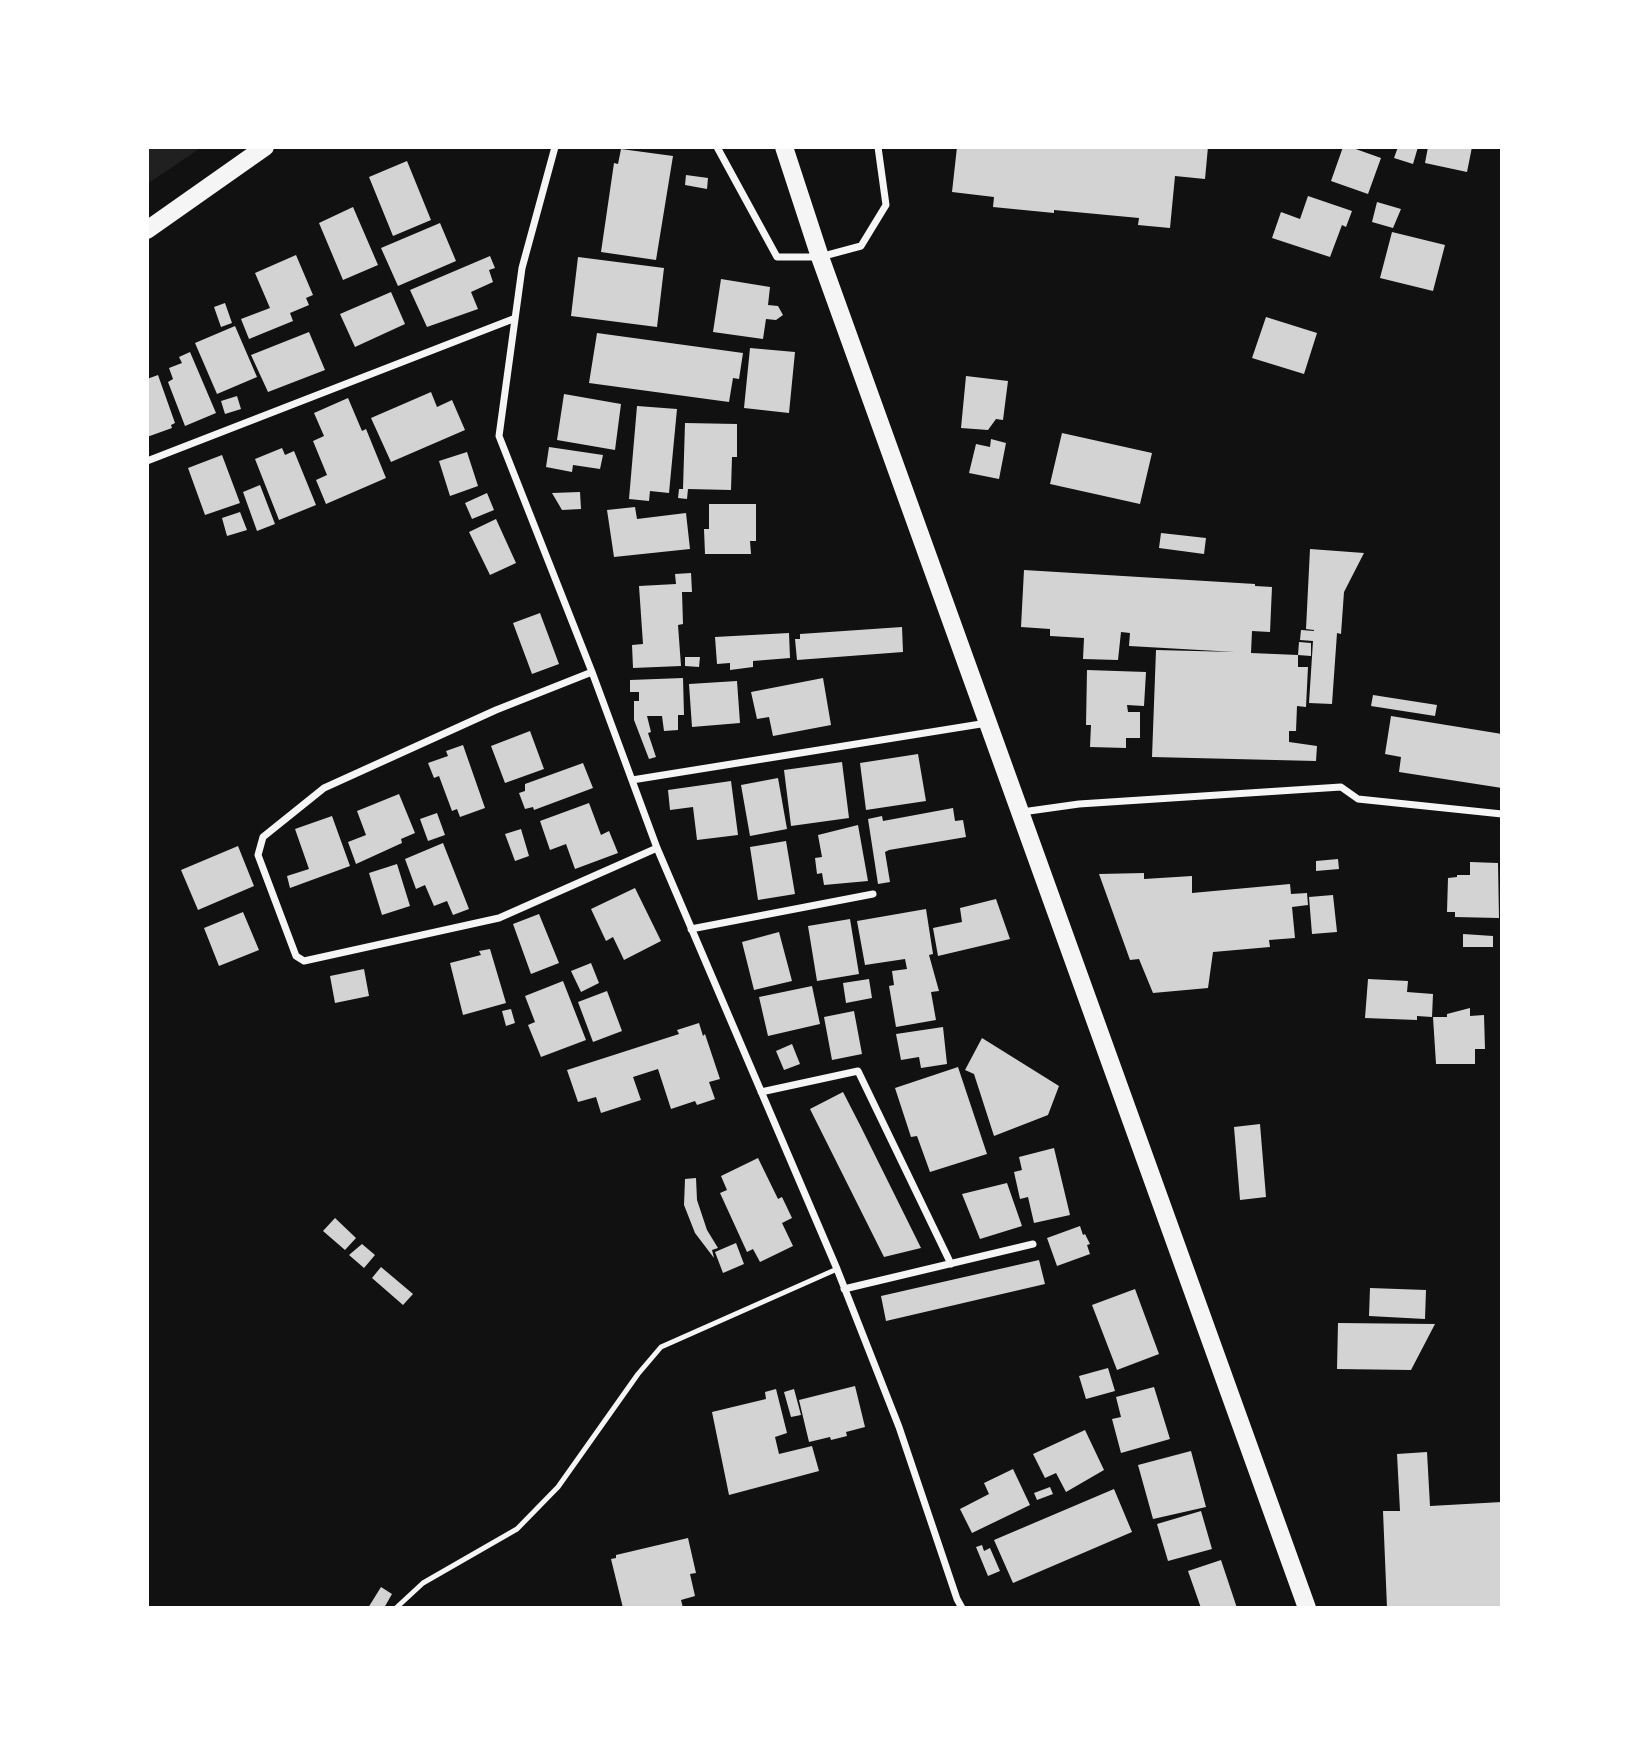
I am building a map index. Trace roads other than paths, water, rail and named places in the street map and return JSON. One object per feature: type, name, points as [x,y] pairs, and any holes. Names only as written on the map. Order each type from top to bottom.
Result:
[{"type":"main road","points":[[147,230],[265,147]]},
{"type":"main road","points":[[784,147],[820,257],[1307,1608]]},
{"type":"street","points":[[555,147],[522,268],[499,436],[657,848],[837,1269],[899,1427],[962,1608]]},
{"type":"street","points":[[717,147],[777,257],[820,257],[861,246],[886,205],[878,147]]},
{"type":"street","points":[[147,461],[513,319]]},
{"type":"street","points":[[592,673],[496,710],[324,788],[263,837],[258,855],[296,956],[304,961],[499,918],[657,848]]},
{"type":"street","points":[[632,780],[989,722]]},
{"type":"street","points":[[1021,813],[1079,804],[1341,787],[1358,799],[1502,814]]},
{"type":"street","points":[[691,929],[873,894]]},
{"type":"street","points":[[761,1092],[858,1071],[951,1264]]},
{"type":"street","points":[[844,1289],[1033,1244]]},
{"type":"lane","points":[[396,1608],[424,1583],[517,1528],[558,1486],[638,1374],[661,1347],[837,1269]]}]
